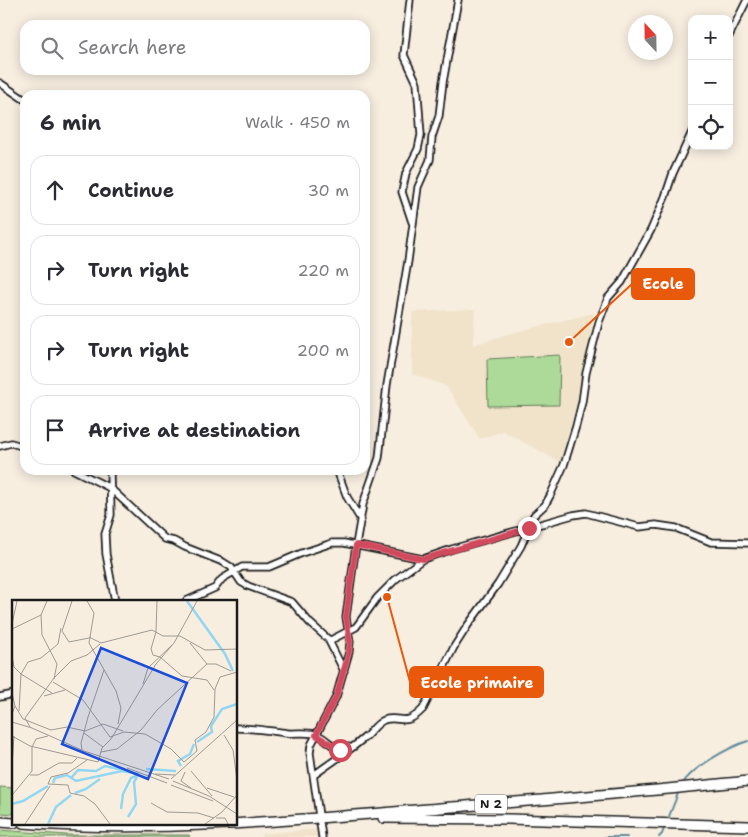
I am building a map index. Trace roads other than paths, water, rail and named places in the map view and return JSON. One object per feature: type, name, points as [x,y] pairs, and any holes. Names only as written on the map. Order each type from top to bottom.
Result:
[{"type":"main road","name":"N 2","points":[[238,822],[320,818],[662,790],[748,781]]},
{"type":"main road","name":"N 2","points":[[320,818],[448,818],[748,826]]},
{"type":"main road","name":"N 2","points":[[77,824],[192,824]]},
{"type":"street","points":[[410,0],[404,55],[417,83],[421,135],[418,149],[406,173],[402,192],[413,224]]},
{"type":"street","points":[[322,837],[310,753],[311,745],[333,704],[344,671],[350,642],[346,617],[356,545],[363,504],[379,458],[382,442],[386,385],[418,187],[430,160],[432,137],[439,116],[443,82],[458,0]]},
{"type":"street","points":[[733,28],[746,0]]},
{"type":"street","points":[[0,84],[20,97]]},
{"type":"street","points":[[314,775],[364,738],[379,723],[386,719],[408,720],[416,716],[423,709],[454,647],[468,624],[498,584],[521,546],[534,515],[545,505],[564,465],[582,402],[586,373],[599,322],[608,298],[622,282],[651,230],[688,141]]},
{"type":"street","points":[[0,446],[12,443],[20,445]]},
{"type":"street","points":[[84,475],[110,488],[165,539],[223,562],[231,567],[241,582],[248,586],[292,602],[310,624],[328,639],[344,671]]},
{"type":"street","points":[[110,475],[111,515],[106,534],[106,554],[115,600]]},
{"type":"street","points":[[339,475],[347,497],[361,520]]},
{"type":"street","points":[[328,639],[334,639],[356,627],[383,592],[423,559],[586,513],[638,527],[656,525],[676,528],[711,542],[748,543]]},
{"type":"street","points":[[188,600],[215,588],[222,580],[242,567],[269,567],[332,543],[344,542],[423,559]]},
{"type":"street","points":[[238,728],[255,728],[316,735],[340,750],[353,746]]},
{"type":"waterway","points":[[682,785],[702,765],[731,748],[748,741]]},
{"type":"waterway","points":[[668,819],[679,791]]},
{"type":"waterway","points":[[659,837],[665,826]]},
{"type":"waterway","points":[[605,837],[627,837]]},
{"type":"place","name":"Ecole","points":[[569,342]]},
{"type":"place","name":"Ecole primaire","points":[[387,597]]}]
